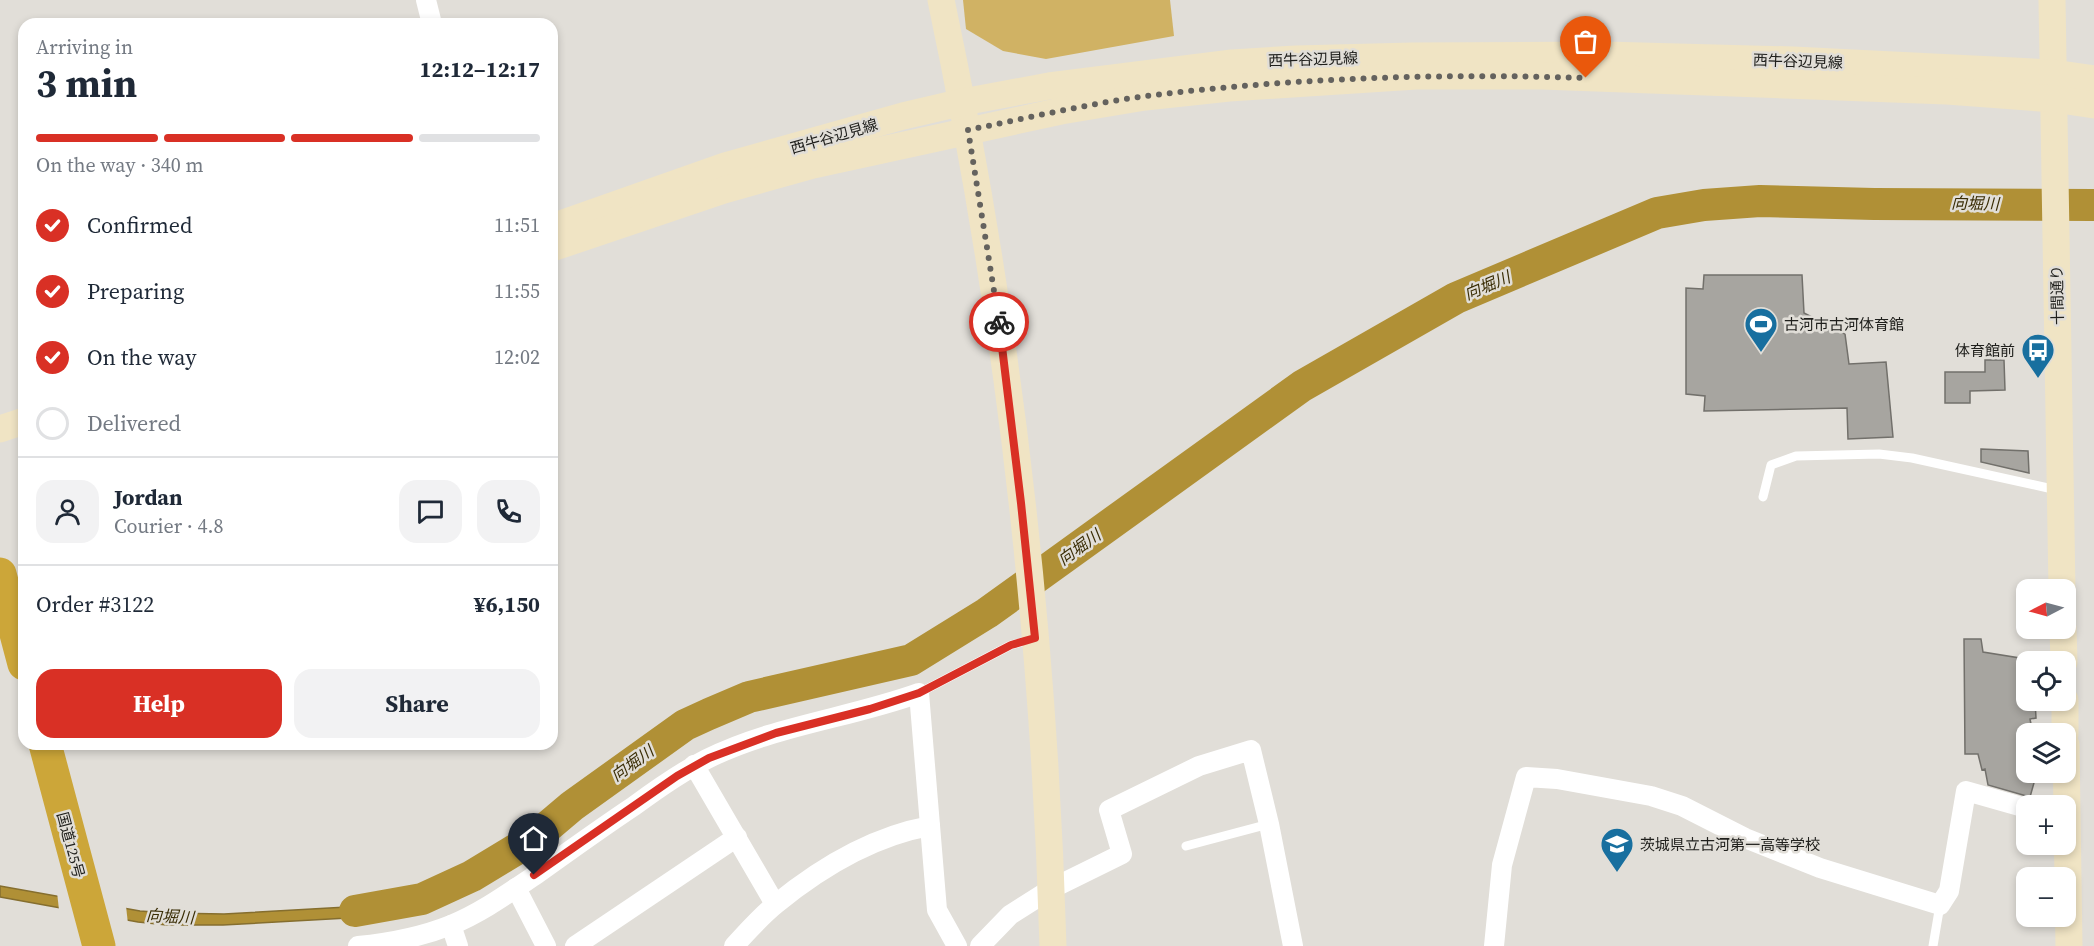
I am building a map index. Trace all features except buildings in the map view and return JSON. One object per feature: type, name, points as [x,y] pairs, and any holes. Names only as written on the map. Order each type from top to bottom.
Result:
[{"type":"highway","points":[[0,574],[18,642]]},
{"type":"highway","name":"国道125号","points":[[47,750],[97,939]]},
{"type":"street","points":[[426,0],[430,18]]},
{"type":"street","points":[[941,0],[963,102],[1004,352],[1033,604],[1053,946]]},
{"type":"street","name":"十間通り","points":[[2052,0],[2062,579]]},
{"type":"street","name":"西牛谷辺見線","points":[[558,224],[725,166],[903,116],[1049,86],[1232,63],[1296,59],[1604,55],[1793,60],[2053,86],[2094,105]]},
{"type":"street","name":"西牛谷辺見線","points":[[558,246],[746,184],[813,165],[968,130],[1145,97],[1300,82],[1416,76],[1542,76],[1947,91],[2053,86],[2094,79]]},
{"type":"street","points":[[0,412],[18,406]]},
{"type":"street","points":[[0,429],[18,423]]},
{"type":"street","points":[[358,946],[405,938],[451,925],[516,888],[694,765],[733,747],[919,693],[937,910],[957,946]]},
{"type":"street","points":[[980,946],[1010,915],[1051,889],[1122,854],[1109,810],[1198,766],[1251,750],[1269,824],[1293,946]]},
{"type":"street","points":[[694,765],[775,904]]},
{"type":"street","points":[[1494,946],[1502,865],[1526,777],[1557,779],[1651,796],[1682,806],[1745,838],[1820,868],[1941,905],[1949,891],[1966,791],[2016,805]]},
{"type":"street","points":[[734,946],[775,904],[827,867],[865,847],[909,830],[930,826]]},
{"type":"street","points":[[575,946],[737,837]]},
{"type":"street","points":[[2067,855],[2069,946]]},
{"type":"street","points":[[516,888],[546,946]]},
{"type":"street","points":[[451,925],[458,946]]},
{"type":"lane","points":[[1763,497],[1771,465],[1784,460],[1796,456],[1879,454],[1912,458],[2060,490]]},
{"type":"lane","points":[[919,693],[1011,645],[1035,638]]},
{"type":"lane","points":[[1186,846],[1269,824]]},
{"type":"lane","points":[[1933,946],[1941,905]]},
{"type":"shaded area","points":[[963,0],[1170,0],[1174,36],[1046,59],[1003,51],[966,29]]},
{"type":"water","points":[[0,886],[140,911],[168,913],[224,914],[347,907],[397,899],[399,911],[348,918],[223,925],[167,925],[138,922],[0,897]]},
{"type":"pier","points":[[57,892],[126,906],[128,924],[59,910]]},
{"type":"waterway","name":"向堀川","points":[[355,911],[422,899],[472,876],[533,839],[572,806],[685,725],[709,714],[749,697],[911,660],[987,613],[1302,386],[1456,298],[1657,213],[1704,205],[1760,201],[2094,205]]},
{"type":"way so far","points":[[999,322],[968,130],[1145,97],[1300,82],[1416,76],[1586,78]]},
{"type":"place","name":"古河市古河体育館","points":[[1761,353]]},
{"type":"place","name":"体育館前","points":[[2038,379]]},
{"type":"place","name":"茨城県立古河第一高等学校","points":[[1617,873]]},
{"type":"route","points":[[534,875],[677,776],[709,758],[733,747],[776,733],[890,704],[919,693],[1011,645],[1035,638],[1033,604],[999,322]]}]
